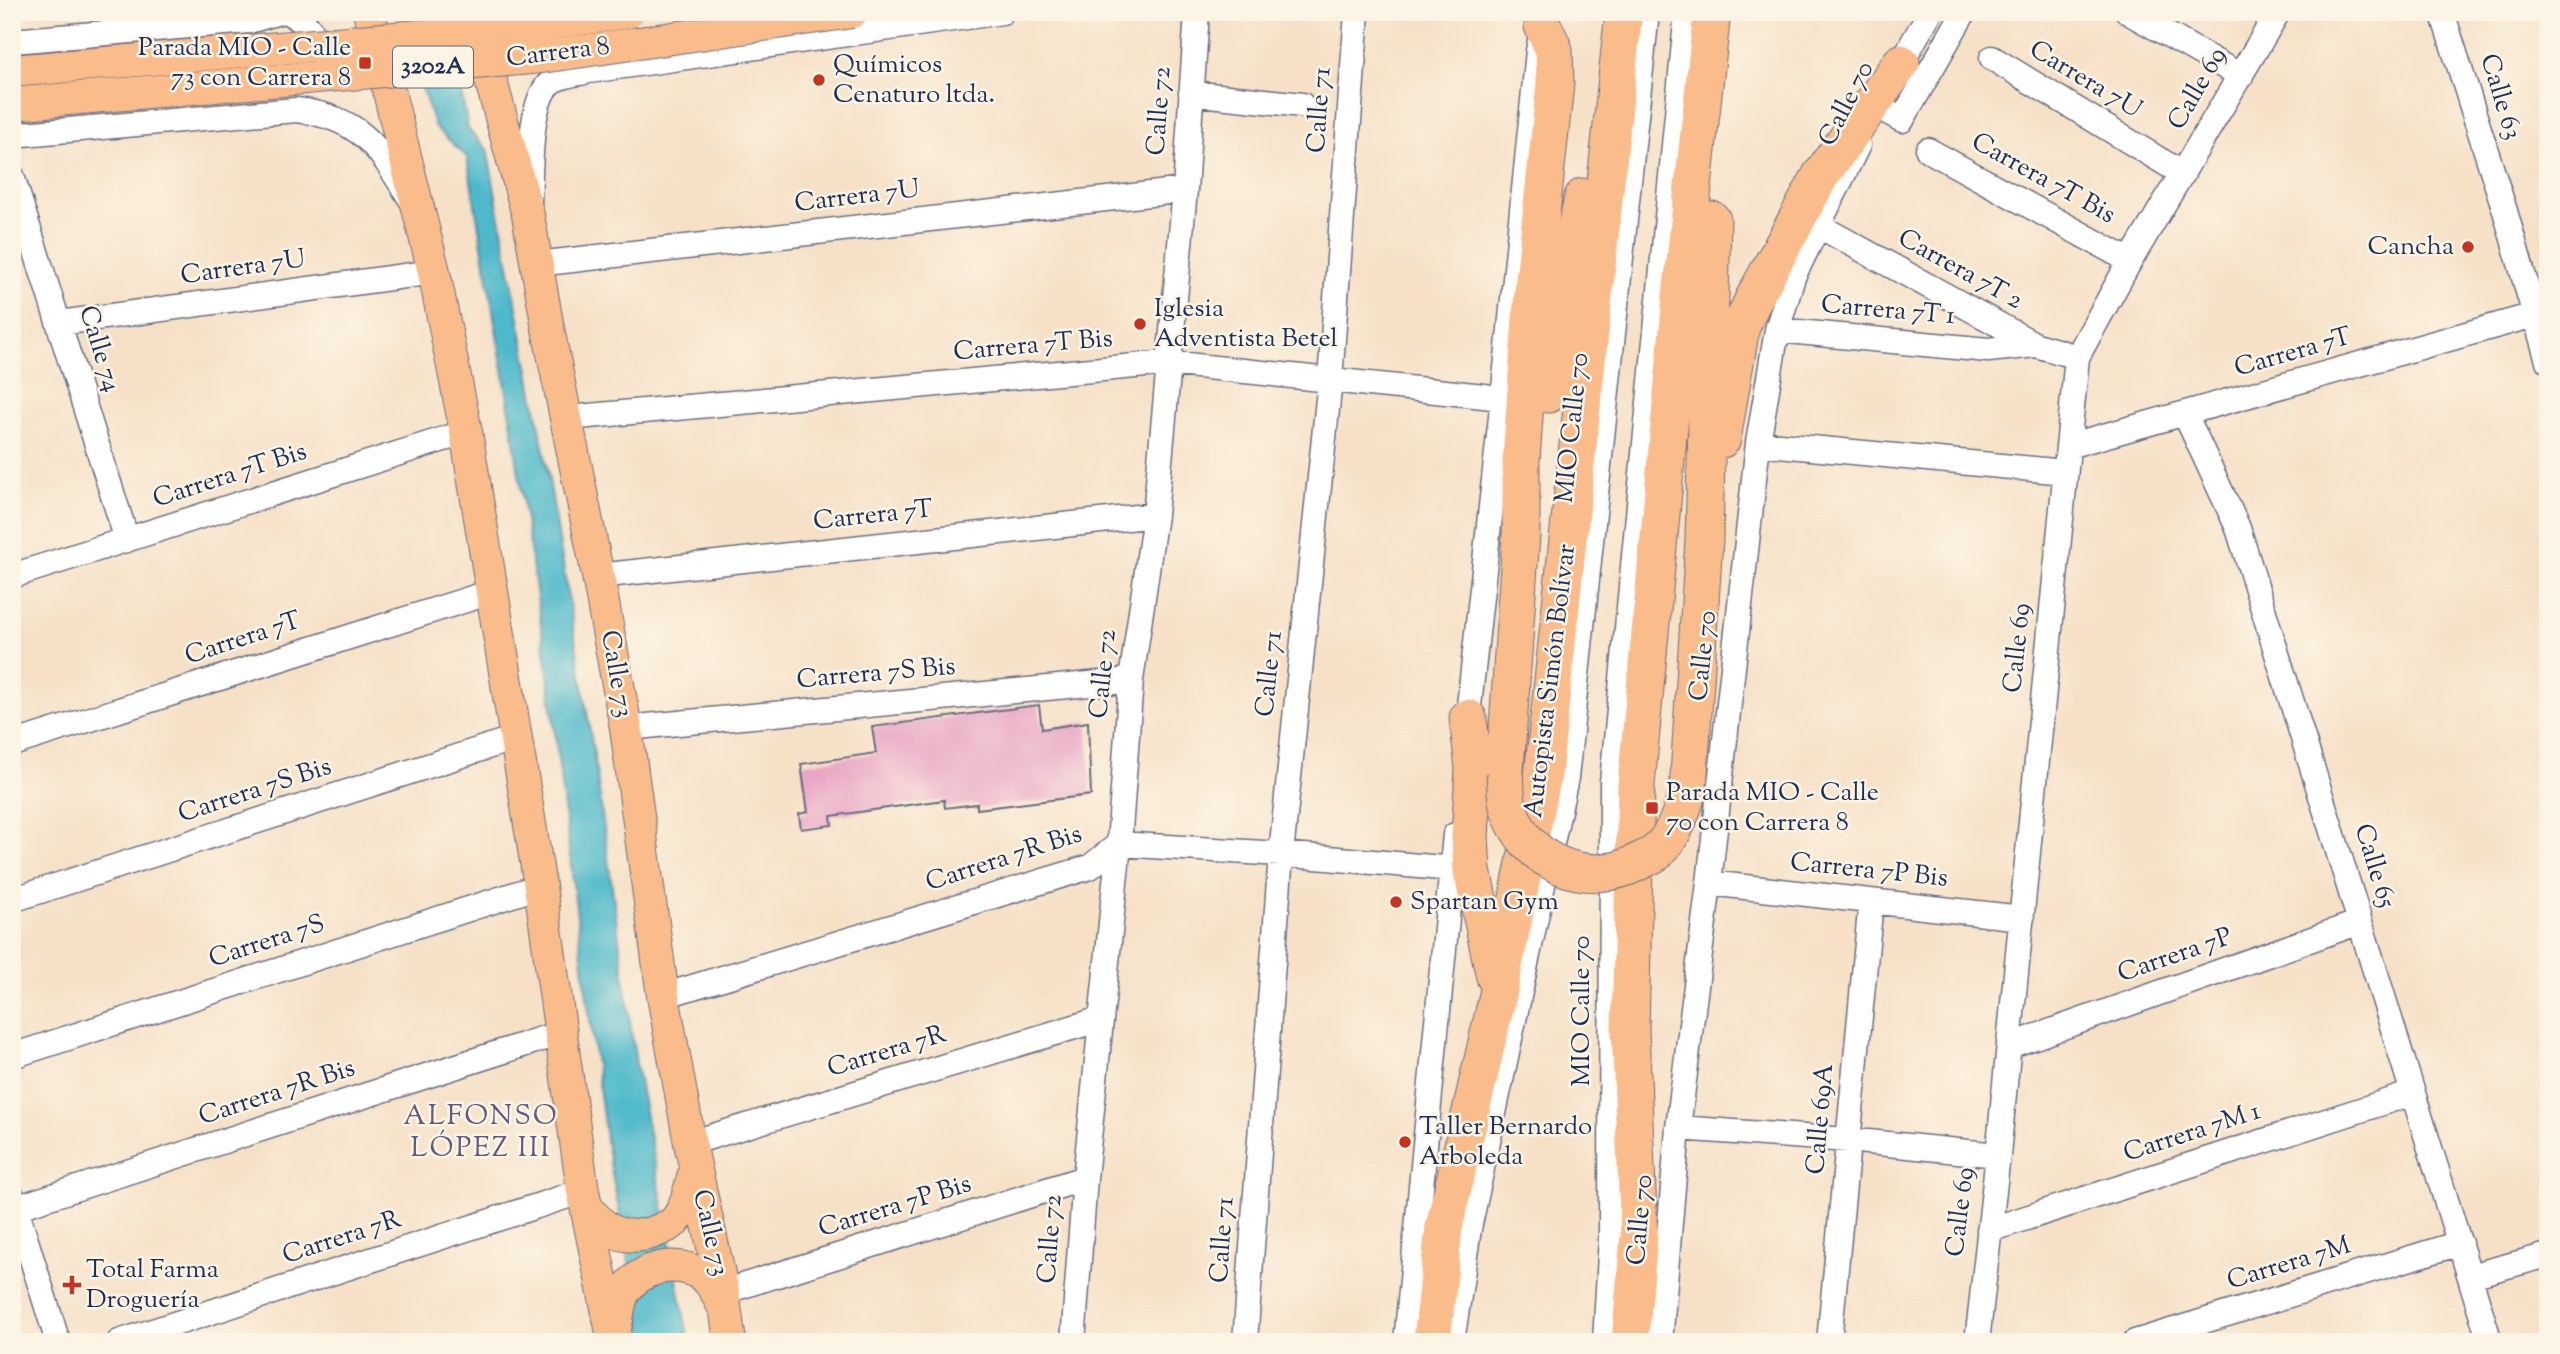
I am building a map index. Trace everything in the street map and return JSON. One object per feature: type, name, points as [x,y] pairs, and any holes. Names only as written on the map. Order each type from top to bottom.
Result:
[{"type":"highway","points":[[1521,536],[1538,461],[1563,292],[1624,12]]},
{"type":"highway","name":"Autopista Simón Bolívar","points":[[1432,1342],[1444,1227],[1498,995],[1543,775],[1624,12]]},
{"type":"highway","points":[[1539,19],[1554,50],[1555,84],[1532,303],[1521,460],[1521,536],[1506,771],[1508,807],[1524,840],[1552,863],[1587,874],[1623,871],[1655,853],[1678,825],[1688,791],[1704,540],[1712,195],[1713,12]]},
{"type":"highway","points":[[1630,1342],[1639,1236],[1630,1030],[1636,785],[1680,310],[1713,12]]},
{"type":"highway","points":[[1704,540],[1741,327],[1769,268],[1821,175],[1901,63]]},
{"type":"highway","points":[[1468,718],[1474,768],[1470,837],[1472,871],[1498,995]]},
{"type":"main road","points":[[369,12],[434,272],[466,432],[540,886],[560,1033],[614,1338]]},
{"type":"main road","name":"Calle 73","points":[[474,12],[528,215],[598,576],[625,728],[663,996],[722,1307]]},
{"type":"main road","name":"Carrera 8","points":[[12,71],[534,26],[628,12]]},
{"type":"main road","name":"Carrera 8","points":[[12,104],[542,57],[852,12]]},
{"type":"main road","points":[[591,1207],[621,1235],[642,1235],[669,1226],[682,1209],[692,1157]]},
{"type":"main road","points":[[614,1338],[620,1301],[633,1280],[660,1268],[684,1267],[696,1272],[722,1307]]},
{"type":"street","points":[[12,41],[249,21],[279,12]]},
{"type":"street","points":[[287,12],[299,18],[312,31],[321,47],[323,65],[319,83],[310,98],[296,110]]},
{"type":"street","points":[[526,12],[520,31],[522,43],[534,63],[554,73],[589,71]]},
{"type":"street","name":"Carrera 8","points":[[528,215],[536,110],[540,97],[552,82],[589,71],[1002,12]]},
{"type":"street","name":"Calle 72","points":[[1073,1342],[1085,1178],[1119,844],[1131,680],[1155,515],[1185,190],[1197,12]]},
{"type":"street","name":"Calle 71","points":[[1245,1342],[1281,854],[1330,380],[1357,12]]},
{"type":"street","name":"MIO Calle 70","points":[[1452,1342],[1469,1229],[1566,778],[1647,12]]},
{"type":"street","name":"MIO Calle 70","points":[[1605,1342],[1611,1237],[1612,782],[1687,12]]},
{"type":"street","points":[[1878,107],[1902,120],[1964,12]]},
{"type":"street","points":[[2129,12],[2241,76]]},
{"type":"street","name":"Calle 69","points":[[1977,1342],[2077,357],[2130,261],[2278,12]]},
{"type":"street","name":"Calle 63","points":[[2442,12],[2505,211],[2548,361]]},
{"type":"street","points":[[1406,1342],[1538,51],[1539,19]]},
{"type":"street","points":[[1925,21],[1949,40]]},
{"type":"street","name":"Calle 70","points":[[1660,1342],[1678,1128],[1709,883],[1758,443],[1777,330],[1793,277],[1878,107],[1925,21]]},
{"type":"street","name":"Carrera 7U","points":[[1992,58],[2183,174]]},
{"type":"street","points":[[1191,93],[1302,105]]},
{"type":"street","points":[[12,135],[296,110],[324,114],[338,119],[369,139],[419,212]]},
{"type":"street","name":"Carrera 7T Bis","points":[[1928,150],[2130,261]]},
{"type":"street","name":"Calle 74","points":[[12,176],[127,540]]},
{"type":"street","name":"Carrera 7U","points":[[537,264],[1185,190]]},
{"type":"street","name":"Carrera 7T 2","points":[[1819,226],[2036,345],[2077,357]]},
{"type":"street","name":"Carrera 7U","points":[[60,323],[434,272]]},
{"type":"street","name":"Carrera 7T","points":[[2068,446],[2534,315]]},
{"type":"street","name":"Carrera 7T 1","points":[[1777,330],[1988,350],[2036,345]]},
{"type":"street","name":"Carrera 7T Bis","points":[[567,418],[1168,363],[1503,398]]},
{"type":"street","name":"Calle 65","points":[[2185,414],[2238,528],[2490,1342]]},
{"type":"street","name":"Carrera 7T Bis","points":[[12,576],[466,432]]},
{"type":"street","points":[[1758,443],[2066,472]]},
{"type":"street","name":"Carrera 7T","points":[[598,576],[1155,515]]},
{"type":"street","name":"Carrera 7T","points":[[12,744],[491,592]]},
{"type":"street","name":"Carrera 7S Bis","points":[[625,728],[1131,680]]},
{"type":"street","name":"Carrera 7S Bis","points":[[12,900],[515,738]]},
{"type":"street","name":"Carrera 7R Bis","points":[[663,996],[1090,867],[1119,844],[1454,869]]},
{"type":"street","name":"Carrera 7P Bis","points":[[1709,883],[2022,918]]},
{"type":"street","name":"Carrera 7S","points":[[12,1056],[540,886]]},
{"type":"street","name":"Calle 69A","points":[[1829,1342],[1871,901]]},
{"type":"street","name":"Carrera 7P","points":[[2009,1046],[2360,922]]},
{"type":"street","name":"Carrera 7R","points":[[692,1157],[1101,1019]]},
{"type":"street","name":"Carrera 7R Bis","points":[[14,1204],[560,1033]]},
{"type":"street","name":"Carrera 7M 1","points":[[1989,1230],[2413,1093]]},
{"type":"street","points":[[1678,1128],[1848,1140],[1998,1155]]},
{"type":"street","name":"Carrera 7P Bis","points":[[722,1307],[1085,1178]]},
{"type":"street","points":[[14,1204],[58,1342]]},
{"type":"street","name":"Carrera 7R","points":[[119,1342],[591,1207]]},
{"type":"street","name":"Carrera 7M","points":[[2135,1342],[2460,1243]]},
{"type":"street","points":[[2470,1276],[2548,1255]]},
{"type":"water","points":[[403,12],[432,12],[460,87],[468,129],[487,149],[547,467],[594,755],[636,1065],[689,1342],[644,1342],[607,1147],[546,658],[507,393],[467,157],[435,127]]},
{"type":"building","points":[[1039,705],[1042,729],[1088,722],[1091,795],[977,809],[977,804],[945,808],[944,800],[831,816],[832,825],[801,829],[799,814],[808,812],[801,764],[876,753],[872,727]]},
{"type":"place","name":"Parada MIO - Calle 73 con Carrera 8","points":[[365,63]]},
{"type":"place","name":"Químicos Cenaturo ltda.","points":[[819,80]]},
{"type":"place","name":"Cancha","points":[[2468,247]]},
{"type":"place","name":"Iglesia Adventista Betel","points":[[1140,324]]},
{"type":"place","name":"Parada MIO - Calle 70 con Carrera 8","points":[[1652,808]]},
{"type":"place","name":"Spartan Gym","points":[[1396,902]]},
{"type":"place","name":"Taller Bernardo Arboleda","points":[[1405,1142]]},
{"type":"place","name":"Total Farma Droguería","points":[[72,1285]]},
{"type":"district","name":"ALFONSO LÓPEZ III","points":[[481,1133]]}]
